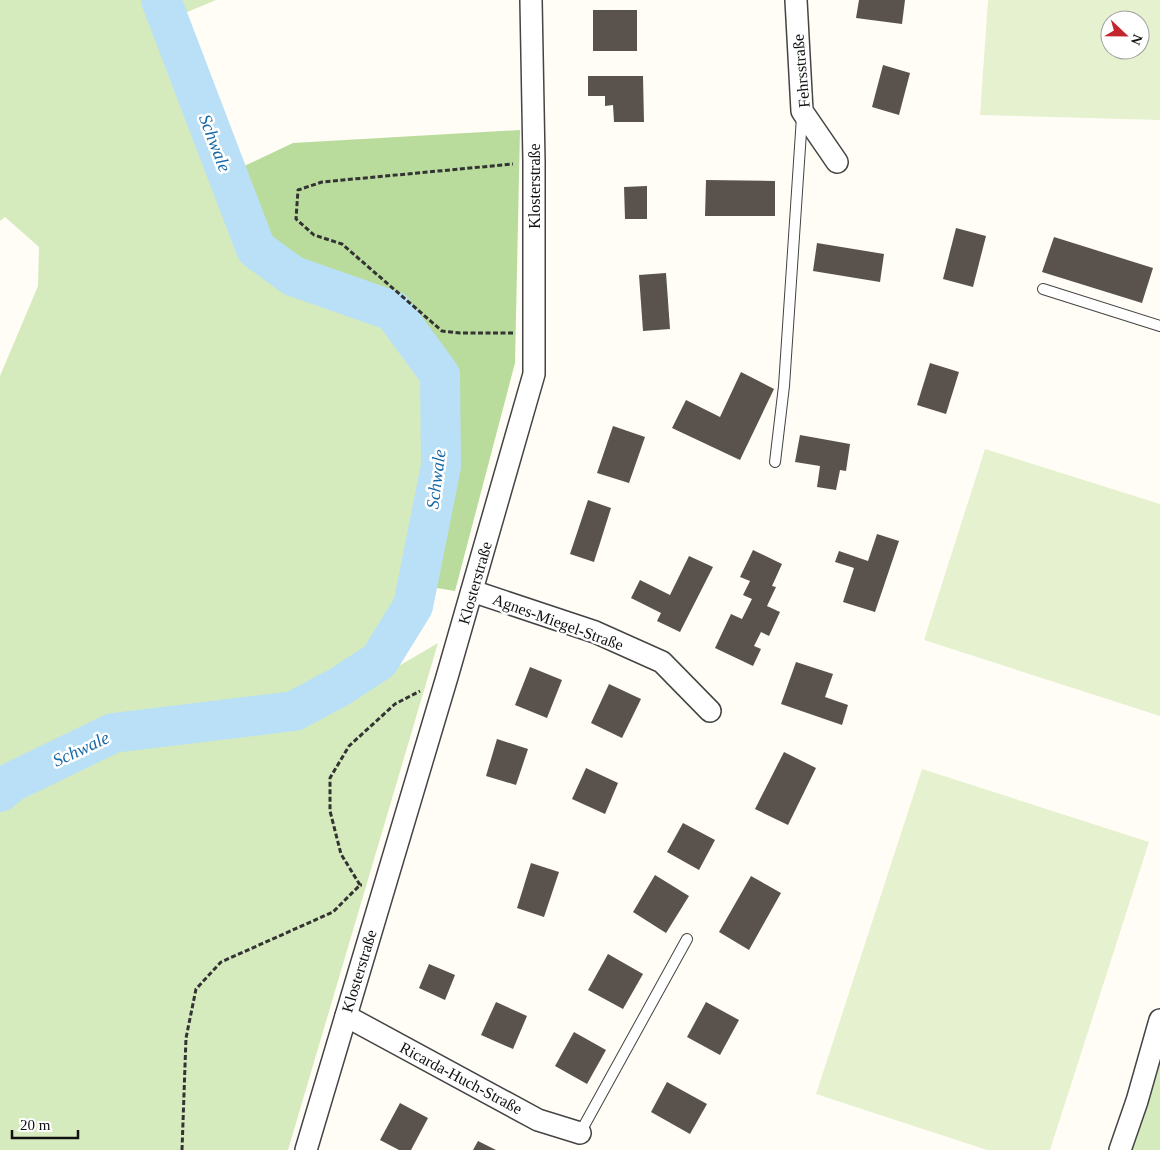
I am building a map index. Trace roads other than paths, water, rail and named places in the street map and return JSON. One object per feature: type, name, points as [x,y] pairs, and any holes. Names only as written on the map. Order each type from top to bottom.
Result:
[{"type":"street","name":"Klosterstraße","points":[[306,1150],[447,677],[534,374],[534,162],[531,0]]},
{"type":"street","name":"Fehrsstraße","points":[[796,0],[802,111],[837,162]]},
{"type":"street","name":"Agnes-Miegel-Straße","points":[[472,591],[595,632],[662,662],[710,711]]},
{"type":"street","name":"Ricarda-Huch-Straße","points":[[346,1016],[538,1120],[580,1133]]},
{"type":"street","points":[[1120,1150],[1137,1101],[1160,1020]]},
{"type":"lane","points":[[775,462],[784,386],[802,111]]},
{"type":"lane","points":[[1043,289],[1160,326]]},
{"type":"lane","points":[[580,1133],[686,939]]},
{"type":"waterway","name":"Schwale","points":[[0,792],[12,782],[113,733],[294,711],[339,687],[379,661],[413,606],[441,466],[440,375],[393,311],[293,276],[256,249],[161,0]]}]
